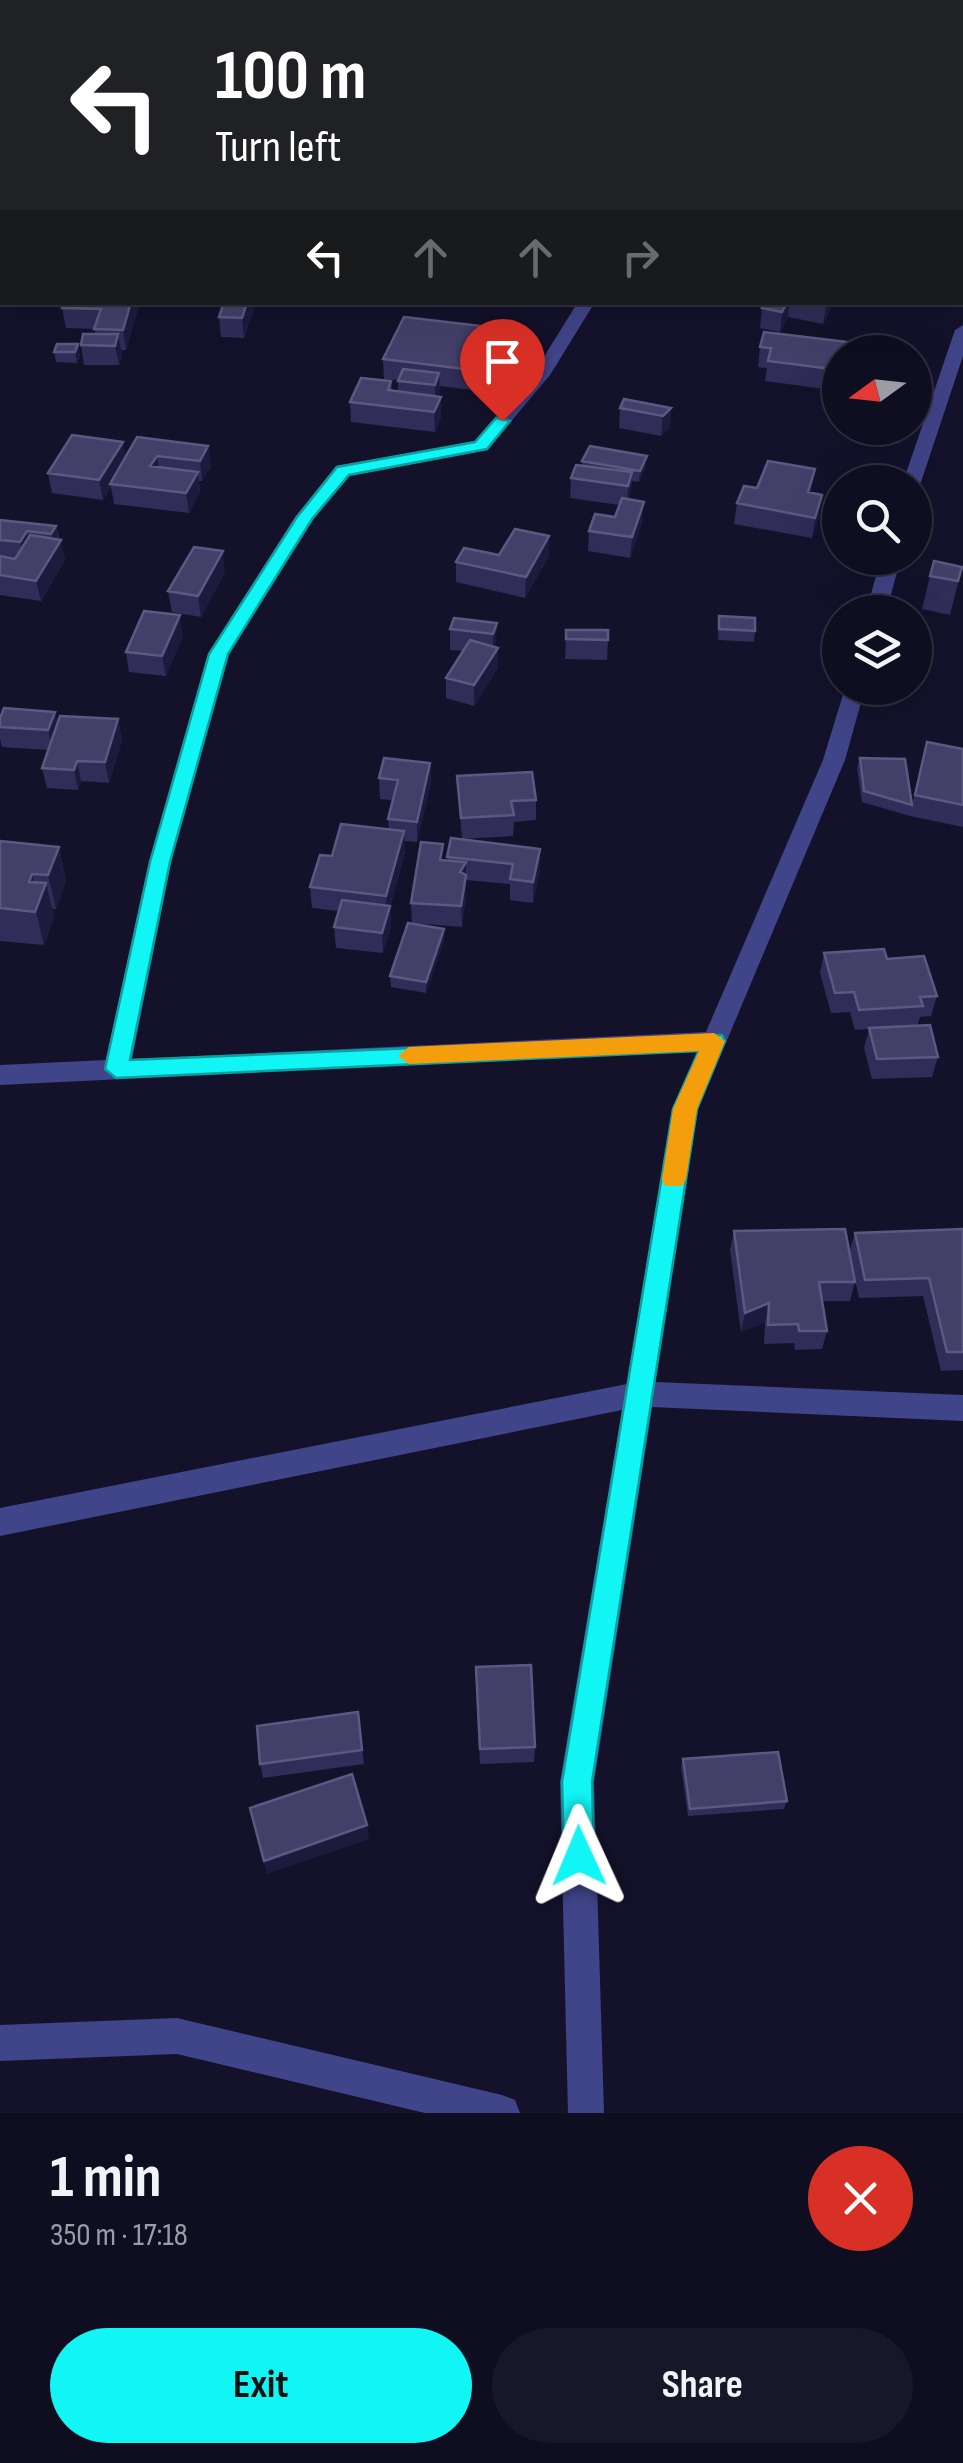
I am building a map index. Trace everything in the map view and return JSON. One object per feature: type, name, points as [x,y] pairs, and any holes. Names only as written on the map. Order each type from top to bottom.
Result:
[{"type":"street","points":[[116,1069],[160,862],[218,654],[305,517],[343,470],[481,446],[544,371],[585,305]]},
{"type":"street","points":[[918,465],[963,330]]},
{"type":"street","points":[[586,2113],[577,1782],[685,1109],[834,760],[850,705]]},
{"type":"street","points":[[0,1074],[714,1041]]},
{"type":"street","points":[[0,1522],[639,1394],[963,1408]]},
{"type":"street","points":[[0,2043],[178,2036],[502,2113]]},
{"type":"building","points":[[130,305],[123,330],[94,329],[101,309],[62,308]]},
{"type":"building","points":[[223,305],[246,305],[242,318],[219,317]]},
{"type":"building","points":[[764,305],[786,305],[782,312],[762,308]]},
{"type":"building","points":[[404,317],[498,328],[480,371],[383,359]]},
{"type":"building","points":[[764,332],[822,339],[822,368],[768,361],[771,348],[760,347]]},
{"type":"building","points":[[83,334],[118,334],[115,346],[81,345]]},
{"type":"building","points":[[57,344],[78,344],[75,352],[54,352]]},
{"type":"building","points":[[403,369],[439,373],[435,385],[398,381]]},
{"type":"building","points":[[361,378],[391,381],[388,390],[441,397],[434,412],[350,402]]},
{"type":"building","points":[[624,399],[671,408],[663,416],[620,408]]},
{"type":"building","points":[[72,435],[123,442],[99,480],[48,473]]},
{"type":"building","points":[[137,437],[208,446],[200,461],[157,456],[150,466],[198,472],[186,493],[110,484]]},
{"type":"building","points":[[590,446],[647,456],[640,471],[582,461]]},
{"type":"building","points":[[768,461],[815,469],[808,492],[822,495],[815,518],[737,503],[744,486],[757,488]]},
{"type":"building","points":[[576,465],[632,472],[628,486],[571,478]]},
{"type":"building","points":[[622,498],[644,502],[632,537],[589,531],[595,514],[615,517]]},
{"type":"building","points":[[0,520],[56,526],[51,534],[27,531],[20,542],[0,540]]},
{"type":"building","points":[[515,529],[549,536],[526,577],[456,562],[464,548],[499,555]]},
{"type":"building","points":[[30,535],[61,540],[36,581],[0,575],[0,556],[15,559]]},
{"type":"building","points":[[194,547],[223,551],[198,596],[168,591]]},
{"type":"building","points":[[934,561],[962,567],[958,581],[930,576]]},
{"type":"building","points":[[144,611],[180,615],[162,656],[126,652]]},
{"type":"building","points":[[719,616],[755,618],[755,631],[719,629]]},
{"type":"building","points":[[454,618],[497,623],[493,634],[450,629]]},
{"type":"building","points":[[566,630],[608,630],[608,640],[566,639]]},
{"type":"building","points":[[470,640],[498,648],[474,685],[446,678]]},
{"type":"building","points":[[4,708],[55,712],[48,730],[0,727]]},
{"type":"building","points":[[60,716],[118,719],[105,762],[77,761],[74,770],[42,768]]},
{"type":"building","points":[[927,742],[963,749],[963,805],[915,795]]},
{"type":"building","points":[[384,758],[430,763],[417,822],[388,819],[398,780],[379,778]]},
{"type":"building","points":[[860,758],[905,759],[912,805],[864,791]]},
{"type":"building","points":[[532,772],[536,800],[511,801],[514,815],[461,818],[457,776]]},
{"type":"building","points":[[341,824],[404,831],[386,896],[310,887],[320,855],[332,856]]},
{"type":"building","points":[[451,838],[540,849],[533,882],[510,879],[513,864],[447,857]]},
{"type":"building","points":[[0,841],[59,847],[48,875],[32,874],[29,882],[46,883],[35,912],[0,908]]},
{"type":"building","points":[[421,842],[443,844],[440,860],[466,862],[460,872],[466,875],[461,906],[411,903]]},
{"type":"building","points":[[342,900],[390,906],[382,933],[334,927]]},
{"type":"building","points":[[408,923],[444,929],[426,982],[390,976]]},
{"type":"building","points":[[884,949],[887,959],[924,956],[937,996],[920,997],[923,1006],[859,1010],[854,992],[835,993],[824,953]]},
{"type":"building","points":[[930,1025],[938,1057],[877,1059],[869,1028]]},
{"type":"building","points":[[845,1229],[855,1282],[819,1282],[827,1331],[799,1331],[798,1324],[768,1325],[769,1303],[745,1313],[734,1231]]},
{"type":"building","points":[[963,1229],[963,1352],[947,1352],[929,1278],[865,1280],[855,1233]]},
{"type":"building","points":[[531,1665],[535,1747],[480,1749],[476,1667]]},
{"type":"building","points":[[358,1712],[362,1750],[260,1764],[257,1726]]},
{"type":"building","points":[[778,1752],[787,1801],[690,1809],[683,1759]]},
{"type":"building","points":[[352,1774],[367,1825],[264,1861],[250,1808]]},
{"type":"slow traffic","points":[[409,1056],[714,1041],[685,1109],[674,1179]]},
{"type":"route","points":[[502,421],[481,446],[343,470],[305,517],[218,654],[160,862],[116,1069],[714,1041],[685,1109],[577,1782],[579,1856]]}]
